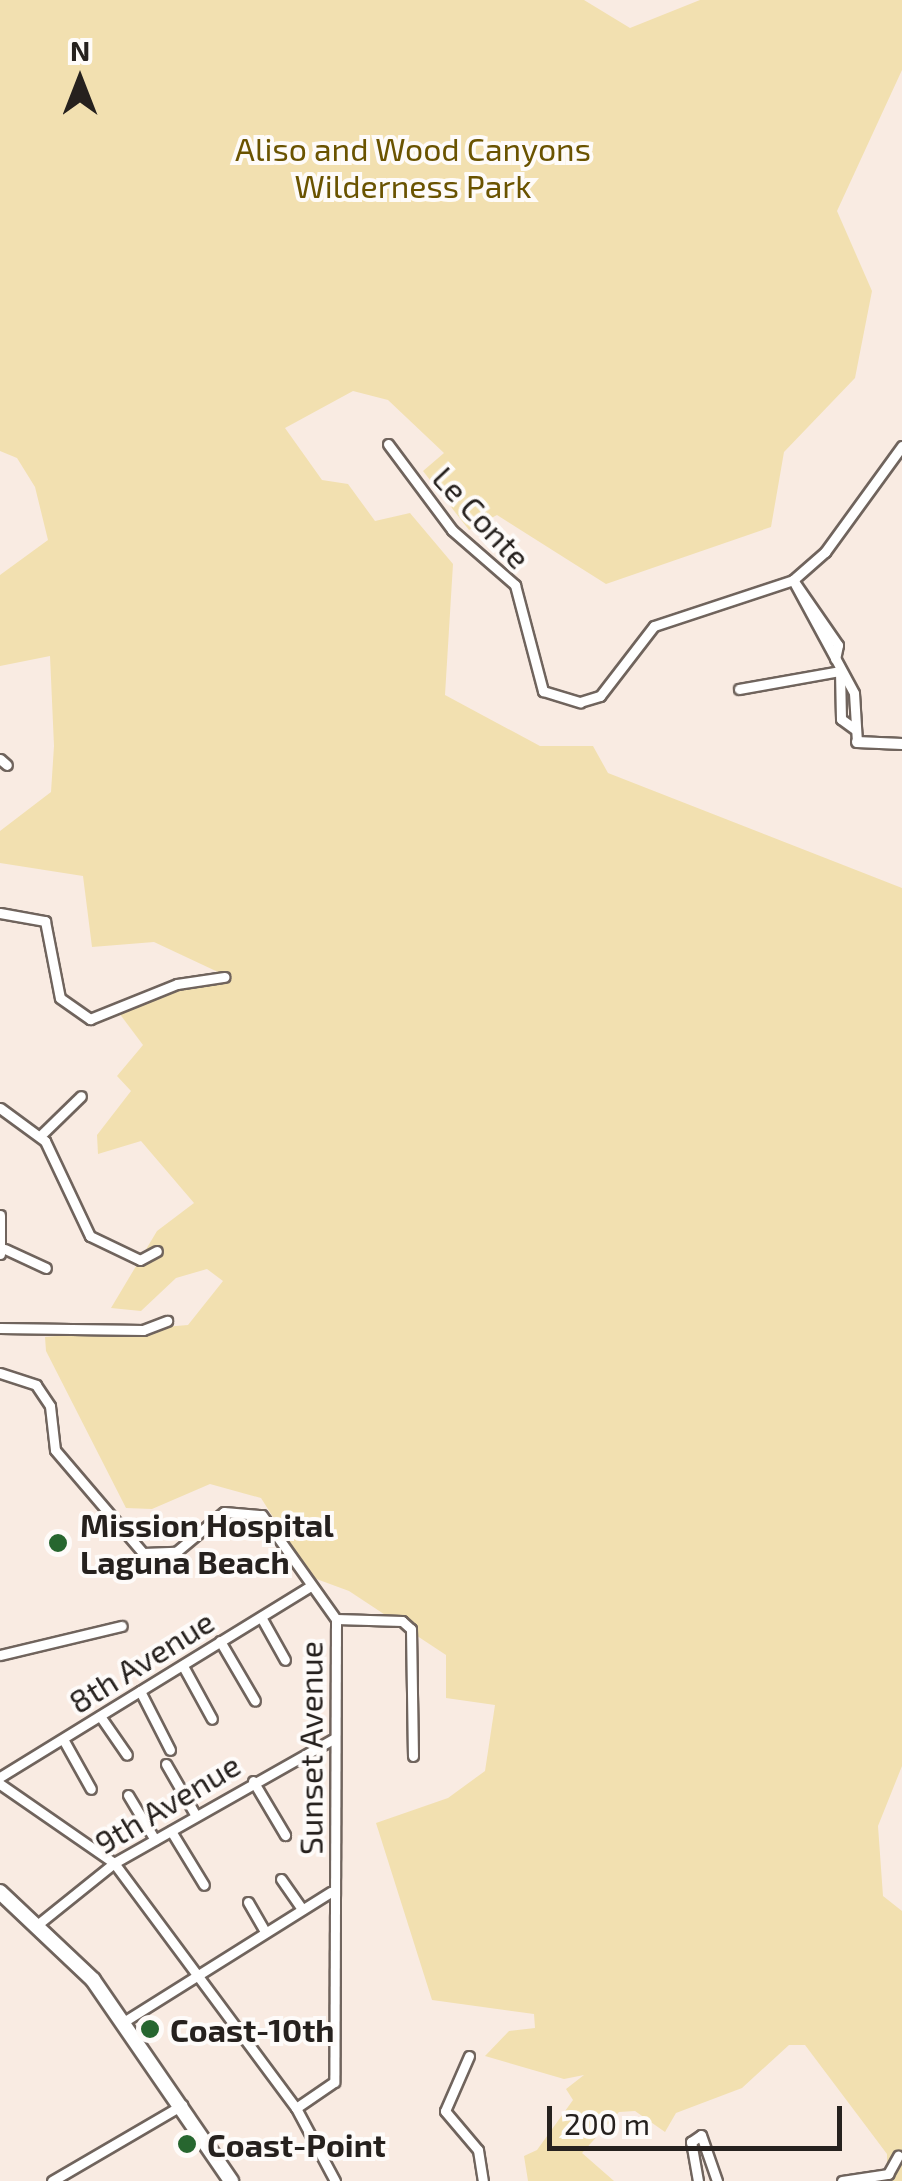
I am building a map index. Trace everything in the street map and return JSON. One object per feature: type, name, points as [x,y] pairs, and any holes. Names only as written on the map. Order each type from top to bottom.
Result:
[{"type":"highway","points":[[0,1892],[38,1925],[125,2020],[231,2181]]},
{"type":"street","name":"Le Conte","points":[[388,444],[452,530],[515,585],[533,672],[562,700],[600,696],[654,626],[793,580]]},
{"type":"street","points":[[902,446],[826,552],[793,580],[854,693],[857,742],[902,744]]},
{"type":"street","points":[[739,689],[840,671]]},
{"type":"street","points":[[840,671],[841,720],[854,729]]},
{"type":"street","points":[[0,914],[46,921],[60,998],[90,1018],[177,984],[224,977]]},
{"type":"street","points":[[40,1136],[81,1096]]},
{"type":"street","points":[[0,1108],[40,1136],[90,1236],[140,1260],[157,1251]]},
{"type":"street","points":[[0,1215],[3,1252],[46,1268]]},
{"type":"street","points":[[0,1328],[143,1330],[168,1321]]},
{"type":"street","name":"Sunset Avenue","points":[[0,1373],[36,1385],[50,1406],[55,1450],[143,1553],[176,1552],[224,1512],[262,1515],[309,1587],[336,1619],[331,1892],[334,2082],[296,2108]]},
{"type":"street","name":"8th Avenue","points":[[0,1776],[309,1587]]},
{"type":"street","points":[[262,1617],[285,1660]]},
{"type":"street","points":[[336,1619],[402,1621],[411,1630],[413,1756]]},
{"type":"street","points":[[0,1655],[122,1626]]},
{"type":"street","points":[[220,1641],[255,1702]]},
{"type":"street","points":[[183,1666],[212,1719]]},
{"type":"street","points":[[140,1691],[170,1750]]},
{"type":"street","points":[[100,1716],[127,1756]]},
{"type":"street","points":[[62,1739],[91,1789]]},
{"type":"street","name":"9th Avenue","points":[[38,1925],[114,1863],[196,1816],[230,1789],[333,1739]]},
{"type":"street","points":[[166,1764],[196,1816]]},
{"type":"street","points":[[252,1781],[285,1836]]},
{"type":"street","points":[[0,1784],[114,1863],[296,2108],[335,2181]]},
{"type":"street","points":[[128,1795],[155,1840]]},
{"type":"street","points":[[171,1831],[204,1886]]},
{"type":"street","points":[[281,1880],[302,1909]]},
{"type":"street","points":[[125,2020],[264,1930],[331,1892]]},
{"type":"street","points":[[248,1902],[264,1930]]},
{"type":"street","points":[[469,2056],[445,2111],[478,2150],[484,2181]]},
{"type":"street","points":[[52,2181],[182,2105]]},
{"type":"street","points":[[698,2181],[691,2142],[701,2135],[717,2181]]},
{"type":"street","points":[[842,2181],[888,2174],[898,2156]]},
{"type":"green space","name":"Aliso and Wood Canyons Wilderness Park","points":[[0,0],[584,0],[630,28],[700,0],[902,0],[902,70],[837,211],[872,291],[855,378],[784,452],[771,527],[606,584],[497,515],[469,530],[423,471],[444,453],[388,400],[353,391],[285,428],[322,480],[348,484],[375,521],[410,513],[453,564],[445,695],[540,746],[593,746],[608,773],[902,888],[902,1766],[878,1826],[883,1896],[902,1911],[902,2181],[837,2181],[887,2169],[887,2154],[805,2045],[789,2045],[742,2088],[676,2113],[665,2132],[635,2111],[619,2112],[582,2153],[614,2181],[528,2181],[524,2156],[537,2150],[573,2100],[566,2089],[584,2075],[564,2079],[485,2056],[509,2031],[535,2028],[534,2014],[432,2000],[376,1823],[448,1798],[485,1771],[495,1705],[446,1698],[446,1655],[349,1591],[311,1577],[261,1498],[210,1484],[152,1509],[126,1508],[46,1351],[45,1337],[188,1325],[223,1281],[207,1269],[176,1278],[141,1311],[111,1308],[157,1231],[194,1203],[141,1141],[98,1154],[97,1135],[131,1091],[117,1076],[143,1045],[116,1009],[218,972],[154,942],[92,947],[83,876],[0,863],[0,831],[51,792],[54,746],[50,656],[0,666],[0,575],[48,540],[35,487],[17,458],[0,451]]},
{"type":"place","name":"Mission Hospital Laguna Beach","points":[[58,1543]]},
{"type":"place","name":"Coast-10th","points":[[150,2029]]},
{"type":"place","name":"Coast-Point","points":[[187,2144]]}]
